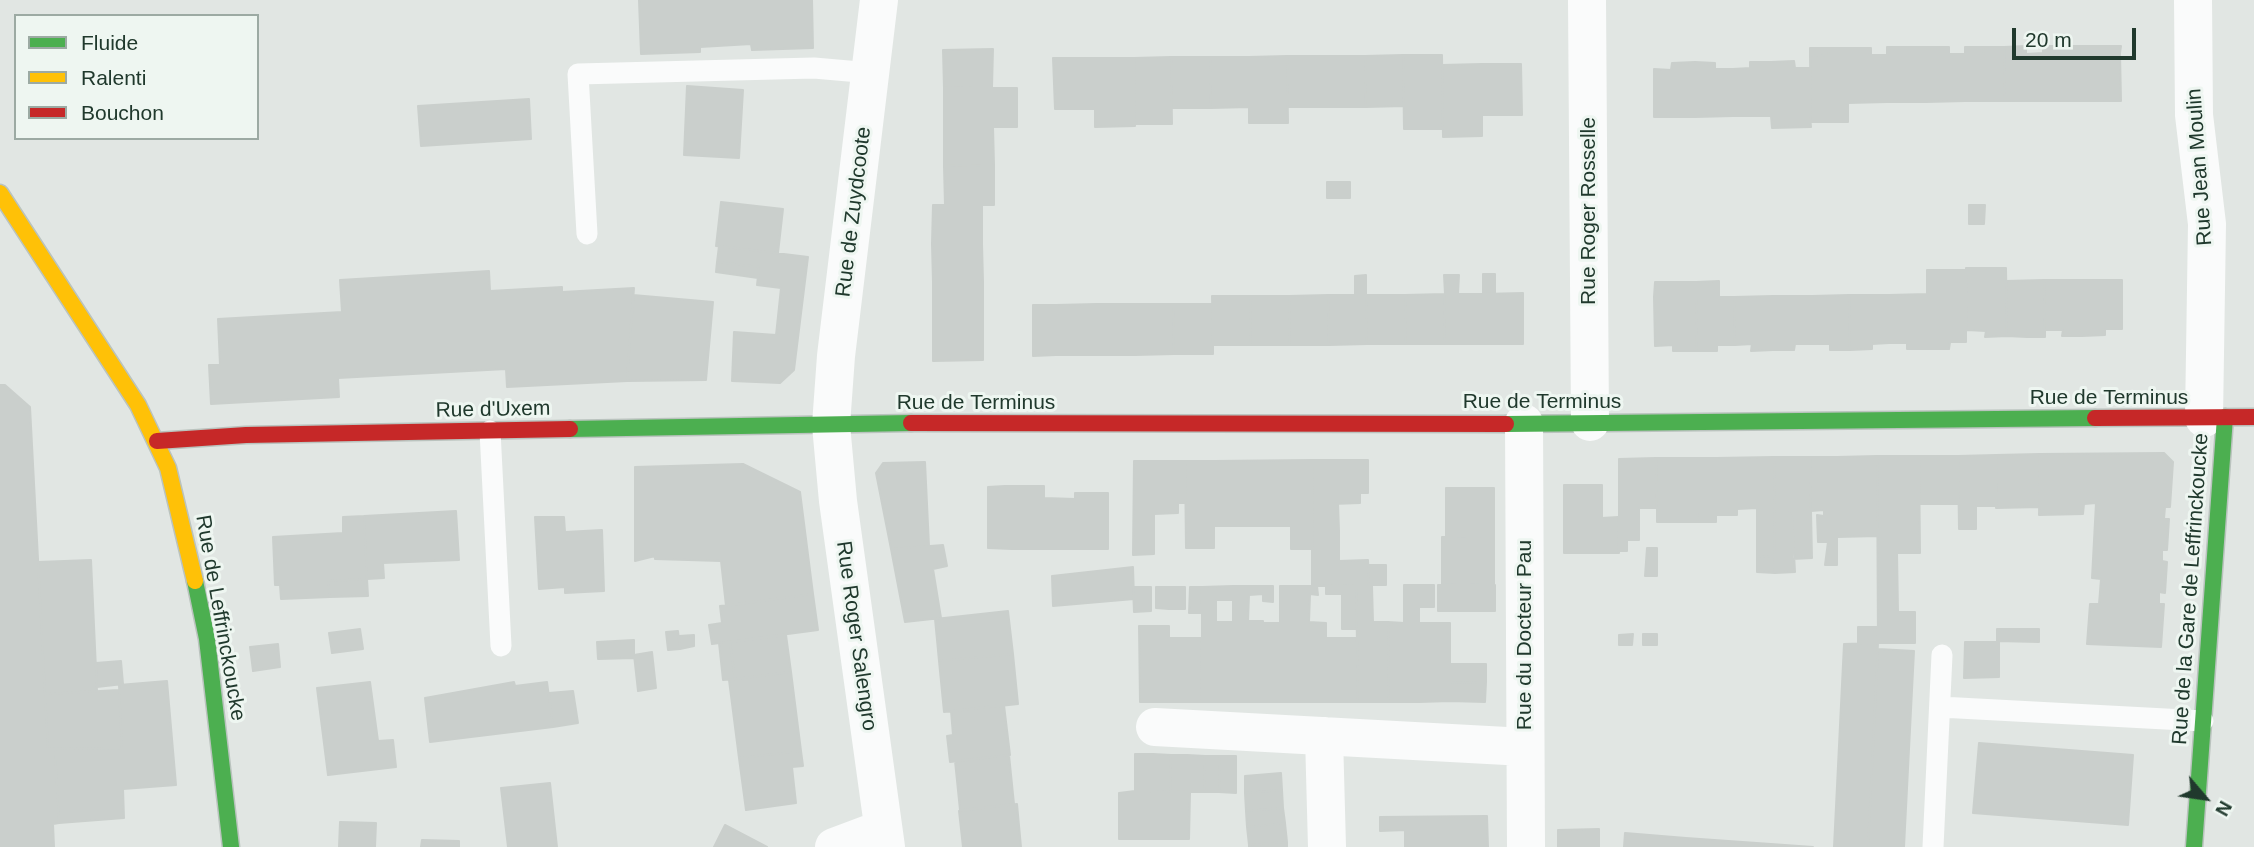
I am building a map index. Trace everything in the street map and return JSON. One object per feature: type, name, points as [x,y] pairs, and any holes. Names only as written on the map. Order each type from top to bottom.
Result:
[{"type":"main road","name":"Rue de Leffrinckoucke","points":[[0,193],[121,379],[157,441],[183,521],[201,606],[213,681],[232,847]]},
{"type":"main road","name":"Rue de Terminus","points":[[831,425],[2254,417]]},
{"type":"main road","name":"Rue de la Gare de Leffrinckoucke","points":[[2194,847],[2203,721],[2214,418]]},
{"type":"main road","name":"Rue d'Uxem","points":[[157,441],[246,435],[831,425]]},
{"type":"street","name":"Rue de Zuydcoote","points":[[831,425],[836,356],[879,0]]},
{"type":"street","name":"Rue Roger Rosselle","points":[[1587,0],[1590,422]]},
{"type":"street","name":"Rue Jean Moulin","points":[[2193,0],[2194,115],[2207,224],[2214,418]]},
{"type":"street","name":"Rue du Docteur Pau","points":[[1524,423],[1526,847]]},
{"type":"street","name":"Rue Roger Salengro","points":[[831,425],[837,491],[884,838]]},
{"type":"street","points":[[1155,727],[1525,747]]},
{"type":"street","points":[[1324,736],[1327,847]]},
{"type":"street","points":[[834,847],[884,838]]},
{"type":"lane","points":[[587,234],[578,74],[814,68],[870,73]]},
{"type":"lane","points":[[490,431],[502,646]]},
{"type":"lane","points":[[1933,847],[1942,655]]},
{"type":"lane","points":[[1940,707],[2203,721]]},
{"type":"building","points":[[639,0],[812,0],[813,48],[752,50],[751,44],[700,47],[700,52],[641,54]]},
{"type":"building","points":[[2026,46],[2026,54],[2043,53],[2043,101],[2005,101],[2004,47]]},
{"type":"building","points":[[2043,46],[2061,46],[2061,54],[2043,53]]},
{"type":"building","points":[[2061,46],[2081,46],[2081,101],[2043,101],[2043,53],[2061,54]]},
{"type":"building","points":[[2081,46],[2103,46],[2103,53],[2120,53],[2121,101],[2081,101]]},
{"type":"building","points":[[2103,46],[2121,46],[2120,53],[2103,53]]},
{"type":"building","points":[[1887,47],[1905,47],[1905,55],[1887,55]]},
{"type":"building","points":[[1905,47],[1926,47],[1926,102],[1887,102],[1887,55],[1905,55]]},
{"type":"building","points":[[1926,47],[1949,47],[1949,54],[1965,54],[1965,101],[1926,102]]},
{"type":"building","points":[[1965,47],[1983,47],[1984,54],[1965,54]]},
{"type":"building","points":[[1983,47],[2004,47],[2005,101],[1965,101],[1965,54],[1984,54]]},
{"type":"building","points":[[1810,48],[1828,48],[1829,55],[1810,56]]},
{"type":"building","points":[[1828,48],[1848,48],[1848,122],[1811,122],[1810,56],[1829,55]]},
{"type":"building","points":[[1848,48],[1871,48],[1871,55],[1887,55],[1887,102],[1848,103]]},
{"type":"building","points":[[993,49],[992,87],[944,88],[943,50]]},
{"type":"building","points":[[1403,55],[1404,106],[1366,107],[1365,56]]},
{"type":"building","points":[[1403,55],[1442,55],[1443,129],[1404,129]]},
{"type":"building","points":[[1287,56],[1326,56],[1326,107],[1288,107]]},
{"type":"building","points":[[1287,56],[1288,123],[1249,123],[1249,57]]},
{"type":"building","points":[[1326,56],[1365,56],[1366,107],[1326,107]]},
{"type":"building","points":[[1171,57],[1172,124],[1134,124],[1134,58]]},
{"type":"building","points":[[1171,57],[1210,57],[1211,108],[1172,108]]},
{"type":"building","points":[[1210,57],[1249,57],[1249,107],[1211,108]]},
{"type":"building","points":[[1053,58],[1095,58],[1095,109],[1055,109]]},
{"type":"building","points":[[1095,58],[1134,58],[1135,126],[1095,127]]},
{"type":"building","points":[[1794,61],[1795,68],[1810,68],[1810,116],[1771,116],[1771,62]]},
{"type":"building","points":[[1695,62],[1695,117],[1654,117],[1654,69],[1671,70],[1672,63]]},
{"type":"building","points":[[1695,62],[1715,63],[1715,69],[1733,69],[1733,116],[1695,117]]},
{"type":"building","points":[[1750,62],[1771,62],[1771,116],[1733,116],[1733,69],[1750,68]]},
{"type":"building","points":[[1482,64],[1482,136],[1443,137],[1442,65]]},
{"type":"building","points":[[1482,64],[1521,64],[1522,115],[1482,115]]},
{"type":"building","points":[[687,86],[743,90],[739,158],[684,155]]},
{"type":"building","points":[[944,88],[1017,88],[1017,127],[944,127]]},
{"type":"building","points":[[529,99],[531,139],[421,146],[418,106]]},
{"type":"building","points":[[1771,116],[1810,116],[1811,127],[1772,128]]},
{"type":"building","points":[[944,127],[993,127],[994,165],[944,166]]},
{"type":"building","points":[[994,165],[994,205],[945,205],[944,166]]},
{"type":"building","points":[[1327,182],[1350,182],[1350,198],[1327,198]]},
{"type":"building","points":[[721,202],[783,209],[778,253],[716,246]]},
{"type":"building","points":[[933,205],[982,205],[982,244],[932,244]]},
{"type":"building","points":[[1969,205],[1985,205],[1984,224],[1969,224]]},
{"type":"building","points":[[932,244],[982,244],[983,282],[933,282]]},
{"type":"building","points":[[719,246],[808,257],[794,370],[780,383],[732,381],[734,332],[776,335],[781,288],[757,285],[759,267],[717,262]]},
{"type":"building","points":[[717,262],[759,267],[758,278],[716,272]]},
{"type":"building","points":[[1966,268],[2006,268],[2007,336],[1985,337],[1986,331],[1967,330]]},
{"type":"building","points":[[1927,270],[1966,270],[1966,342],[1950,342],[1949,349],[1927,349]]},
{"type":"building","points":[[489,271],[490,291],[562,287],[562,292],[634,288],[627,381],[507,387],[506,369],[338,378],[339,397],[211,404],[209,365],[220,365],[218,319],[342,312],[340,280]]},
{"type":"building","points":[[1483,274],[1495,274],[1495,294],[1483,294]]},
{"type":"building","points":[[1366,275],[1366,295],[1355,295],[1355,276]]},
{"type":"building","points":[[1444,275],[1459,275],[1458,294],[1445,294]]},
{"type":"building","points":[[2044,280],[2045,330],[2027,330],[2027,337],[2007,336],[2006,281]]},
{"type":"building","points":[[2044,280],[2082,280],[2082,336],[2062,336],[2063,330],[2045,330]]},
{"type":"building","points":[[2082,280],[2122,280],[2122,329],[2105,329],[2105,335],[2082,336]]},
{"type":"building","points":[[1719,281],[1719,297],[1696,297],[1696,282]]},
{"type":"building","points":[[933,282],[983,282],[983,321],[933,321]]},
{"type":"building","points":[[1655,282],[1696,282],[1696,297],[1654,297]]},
{"type":"building","points":[[1523,293],[1523,344],[1483,344],[1483,294]]},
{"type":"building","points":[[1445,294],[1483,294],[1483,344],[1444,344]]},
{"type":"building","points":[[1445,294],[1444,344],[1406,344],[1405,295]]},
{"type":"building","points":[[1927,294],[1927,349],[1907,349],[1907,343],[1889,343],[1889,295]]},
{"type":"building","points":[[633,295],[713,302],[706,380],[627,381]]},
{"type":"building","points":[[1328,295],[1329,345],[1290,345],[1289,296]]},
{"type":"building","points":[[1328,295],[1366,295],[1367,344],[1329,345]]},
{"type":"building","points":[[1366,295],[1405,295],[1406,344],[1367,344]]},
{"type":"building","points":[[1849,295],[1850,350],[1830,350],[1830,344],[1812,344],[1812,296]]},
{"type":"building","points":[[1849,295],[1889,295],[1889,343],[1872,344],[1872,349],[1850,350]]},
{"type":"building","points":[[1212,296],[1250,296],[1251,345],[1213,345]]},
{"type":"building","points":[[1250,296],[1289,296],[1290,345],[1251,345]]},
{"type":"building","points":[[1773,296],[1812,296],[1812,344],[1795,344],[1794,350],[1773,350]]},
{"type":"building","points":[[1773,296],[1773,350],[1751,351],[1752,344],[1735,345],[1734,297]]},
{"type":"building","points":[[1654,297],[1696,297],[1697,351],[1673,351],[1673,345],[1655,346]]},
{"type":"building","points":[[1696,297],[1734,297],[1735,345],[1717,345],[1717,351],[1697,351]]},
{"type":"building","points":[[1097,304],[1135,304],[1135,355],[1097,355]]},
{"type":"building","points":[[1097,304],[1097,355],[1056,355],[1056,305]]},
{"type":"building","points":[[1135,304],[1173,304],[1174,354],[1135,355]]},
{"type":"building","points":[[1173,304],[1213,304],[1213,354],[1174,354]]},
{"type":"building","points":[[1033,305],[1056,305],[1056,320],[1033,320]]},
{"type":"building","points":[[1033,320],[1056,320],[1056,355],[1033,356]]},
{"type":"building","points":[[933,321],[983,321],[983,360],[933,361]]},
{"type":"building","points":[[2027,330],[2045,330],[2045,337],[2027,337]]},
{"type":"building","points":[[0,385],[5,385],[30,407],[48,749],[55,749],[59,823],[53,824],[54,847],[0,847]]},
{"type":"building","points":[[2164,453],[2173,462],[2170,507],[2165,507],[2164,519],[2169,519],[2167,550],[2162,550],[2162,561],[2167,562],[2165,593],[2159,592],[2159,604],[2164,604],[2161,647],[2087,644],[2090,604],[2099,604],[2101,579],[2092,578],[2096,503],[2084,504],[2083,514],[2039,515],[2040,454]]},
{"type":"building","points":[[2040,454],[2040,507],[1996,508],[1996,455]]},
{"type":"building","points":[[1996,455],[1997,506],[1976,506],[1976,529],[1959,529],[1958,456]]},
{"type":"building","points":[[1877,456],[1878,530],[1837,530],[1837,457]]},
{"type":"building","points":[[1877,456],[1919,456],[1920,553],[1897,553],[1898,612],[1915,612],[1915,643],[1878,643]]},
{"type":"building","points":[[1919,456],[1958,456],[1958,504],[1919,504]]},
{"type":"building","points":[[1774,457],[1775,556],[1757,557],[1757,508],[1737,509],[1737,515],[1716,515],[1716,458]]},
{"type":"building","points":[[1774,457],[1810,457],[1811,511],[1789,511],[1792,517],[1795,572],[1775,573]]},
{"type":"building","points":[[1810,457],[1837,457],[1837,565],[1825,565],[1828,542],[1818,542],[1817,515],[1824,516],[1824,510],[1811,511]]},
{"type":"building","points":[[1656,458],[1657,508],[1639,508],[1639,540],[1627,540],[1627,551],[1619,551],[1619,459]]},
{"type":"building","points":[[1656,458],[1716,458],[1716,522],[1697,522],[1698,512],[1657,512]]},
{"type":"building","points":[[1312,460],[1313,549],[1291,549],[1291,526],[1214,526],[1214,461]]},
{"type":"building","points":[[1312,460],[1360,460],[1360,503],[1332,504],[1332,531],[1339,531],[1339,561],[1368,560],[1369,585],[1312,586]]},
{"type":"building","points":[[1360,460],[1368,460],[1368,493],[1360,493]]},
{"type":"building","points":[[1134,461],[1185,461],[1185,503],[1178,503],[1178,513],[1154,514],[1154,554],[1133,555]]},
{"type":"building","points":[[1185,461],[1214,461],[1214,548],[1186,548]]},
{"type":"building","points":[[925,462],[929,546],[891,549],[876,473],[883,463]]},
{"type":"building","points":[[743,464],[800,492],[813,594],[726,606],[721,561],[655,559],[655,556],[635,561],[635,467]]},
{"type":"building","points":[[1564,485],[1602,485],[1602,518],[1618,517],[1619,553],[1564,553]]},
{"type":"building","points":[[1005,486],[1005,517],[1012,517],[1012,549],[988,548],[988,487]]},
{"type":"building","points":[[1005,486],[1044,486],[1044,498],[1075,499],[1075,493],[1108,493],[1108,549],[1012,549],[1012,517],[1005,517]]},
{"type":"building","points":[[1446,488],[1494,488],[1494,536],[1446,536]]},
{"type":"building","points":[[1338,503],[1339,531],[1332,531],[1332,504]]},
{"type":"building","points":[[456,511],[459,560],[383,563],[384,578],[367,579],[364,516]]},
{"type":"building","points":[[1789,511],[1811,511],[1812,558],[1792,559],[1792,517]]},
{"type":"building","points":[[1657,512],[1698,512],[1697,522],[1657,522]]},
{"type":"building","points":[[364,516],[367,579],[328,581],[330,597],[281,599],[280,585],[275,585],[273,537],[343,533],[343,517]]},
{"type":"building","points":[[535,517],[564,517],[565,532],[602,530],[604,591],[565,593],[565,587],[539,589]]},
{"type":"building","points":[[1837,530],[1878,530],[1878,536],[1837,537]]},
{"type":"building","points":[[1494,536],[1494,584],[1442,585],[1442,537]]},
{"type":"building","points":[[943,545],[947,566],[933,569],[941,618],[905,622],[891,549]]},
{"type":"building","points":[[1647,548],[1657,548],[1657,576],[1645,576]]},
{"type":"building","points":[[1775,556],[1775,573],[1757,572],[1757,557]]},
{"type":"building","points":[[91,560],[97,691],[45,694],[38,562]]},
{"type":"building","points":[[1368,565],[1386,565],[1386,585],[1369,585]]},
{"type":"building","points":[[1133,567],[1134,599],[1053,606],[1052,576]]},
{"type":"building","points":[[367,579],[368,596],[330,597],[328,581]]},
{"type":"building","points":[[1404,585],[1419,585],[1419,702],[1389,702],[1388,622],[1404,623]]},
{"type":"building","points":[[1419,585],[1434,585],[1434,607],[1419,607]]},
{"type":"building","points":[[1438,585],[1495,585],[1495,611],[1438,611]]},
{"type":"building","points":[[1233,586],[1233,600],[1216,600],[1216,622],[1233,622],[1233,702],[1202,702],[1202,587]]},
{"type":"building","points":[[1233,586],[1263,586],[1263,594],[1249,595],[1248,621],[1263,621],[1263,702],[1233,702]]},
{"type":"building","points":[[1263,586],[1273,586],[1273,602],[1263,601]]},
{"type":"building","points":[[1280,586],[1295,586],[1295,702],[1263,702],[1263,623],[1280,623]]},
{"type":"building","points":[[1295,586],[1317,586],[1318,595],[1310,594],[1309,622],[1326,623],[1326,702],[1295,702]]},
{"type":"building","points":[[1326,586],[1356,586],[1357,629],[1342,629],[1342,594],[1326,594]]},
{"type":"building","points":[[1356,586],[1372,586],[1373,622],[1388,622],[1389,702],[1358,702]]},
{"type":"building","points":[[1133,587],[1151,587],[1151,611],[1134,612]]},
{"type":"building","points":[[1156,587],[1169,587],[1169,609],[1156,608]]},
{"type":"building","points":[[1169,587],[1185,587],[1185,609],[1169,609]]},
{"type":"building","points":[[1190,587],[1202,587],[1201,613],[1189,613]]},
{"type":"building","points":[[813,594],[818,630],[712,644],[709,625],[722,623],[720,606]]},
{"type":"building","points":[[1008,611],[1013,654],[939,661],[935,619]]},
{"type":"building","points":[[1419,623],[1450,623],[1450,701],[1419,702]]},
{"type":"building","points":[[1139,626],[1169,626],[1169,702],[1140,702]]},
{"type":"building","points":[[1858,627],[1878,627],[1878,643],[1858,643]]},
{"type":"building","points":[[360,629],[363,649],[332,653],[329,633]]},
{"type":"building","points":[[1997,629],[2039,629],[2039,642],[1997,641]]},
{"type":"building","points":[[678,631],[680,649],[668,650],[666,632]]},
{"type":"building","points":[[1633,634],[1632,645],[1619,645],[1619,635]]},
{"type":"building","points":[[1643,634],[1657,634],[1657,645],[1643,645]]},
{"type":"building","points":[[694,635],[694,646],[680,649],[679,636]]},
{"type":"building","points":[[786,635],[791,672],[735,679],[730,642]]},
{"type":"building","points":[[1169,638],[1201,638],[1202,702],[1169,702]]},
{"type":"building","points":[[1326,638],[1357,638],[1358,702],[1326,702]]},
{"type":"building","points":[[634,640],[634,658],[598,659],[597,642]]},
{"type":"building","points":[[730,642],[735,679],[723,680],[719,643]]},
{"type":"building","points":[[1965,642],[1999,642],[1999,677],[1964,678]]},
{"type":"building","points":[[1878,643],[1868,847],[1834,847],[1844,644]]},
{"type":"building","points":[[278,644],[280,667],[253,671],[250,647]]},
{"type":"building","points":[[1878,649],[1914,651],[1904,847],[1868,847]]},
{"type":"building","points":[[652,652],[656,688],[638,691],[634,655]]},
{"type":"building","points":[[1013,654],[1018,704],[944,712],[939,661]]},
{"type":"building","points":[[121,661],[123,684],[97,687],[96,663]]},
{"type":"building","points":[[1450,664],[1486,664],[1486,682],[1450,683]]},
{"type":"building","points":[[791,672],[801,751],[739,758],[729,680]]},
{"type":"building","points":[[167,681],[176,785],[123,789],[124,818],[59,823],[55,749],[122,748],[119,685]]},
{"type":"building","points":[[370,682],[378,741],[393,740],[396,767],[328,775],[317,688]]},
{"type":"building","points":[[514,682],[515,686],[547,682],[553,727],[430,742],[425,698]]},
{"type":"building","points":[[1486,682],[1485,702],[1450,701],[1450,683]]},
{"type":"building","points":[[119,690],[122,748],[48,749],[45,694]]},
{"type":"building","points":[[573,691],[578,723],[553,727],[549,693]]},
{"type":"building","points":[[1004,705],[1010,755],[950,762],[947,736],[953,735],[951,711]]},
{"type":"building","points":[[1979,743],[2133,755],[2128,825],[1973,813]]},
{"type":"building","points":[[801,751],[803,766],[792,767],[796,803],[746,810],[739,758]]},
{"type":"building","points":[[1135,754],[1153,754],[1153,791],[1135,791]]},
{"type":"building","points":[[1153,754],[1171,755],[1170,792],[1153,791]]},
{"type":"building","points":[[1009,755],[1014,804],[960,810],[955,761]]},
{"type":"building","points":[[1171,755],[1187,755],[1187,792],[1170,792]]},
{"type":"building","points":[[1187,755],[1205,756],[1204,792],[1187,792]]},
{"type":"building","points":[[1205,756],[1220,756],[1219,792],[1204,792]]},
{"type":"building","points":[[1220,756],[1236,756],[1236,793],[1219,792]]},
{"type":"building","points":[[1281,773],[1282,790],[1245,793],[1245,776]]},
{"type":"building","points":[[550,783],[557,847],[508,847],[501,788]]},
{"type":"building","points":[[1282,790],[1283,808],[1246,811],[1245,793]]},
{"type":"building","points":[[1135,791],[1135,839],[1119,839],[1119,793]]},
{"type":"building","points":[[1135,791],[1190,792],[1189,839],[1135,839]]},
{"type":"building","points":[[1017,804],[1021,847],[963,847],[959,811]]},
{"type":"building","points":[[1283,808],[1285,823],[1247,827],[1246,811]]},
{"type":"building","points":[[1487,816],[1488,847],[1405,847],[1405,830],[1380,831],[1380,817]]},
{"type":"building","points":[[340,822],[376,823],[375,847],[339,847]]},
{"type":"building","points":[[1285,823],[1287,842],[1249,845],[1247,827]]},
{"type":"building","points":[[725,825],[767,847],[714,847]]},
{"type":"building","points":[[1599,829],[1599,847],[1558,847],[1558,830]]},
{"type":"building","points":[[1625,833],[1686,838],[1813,847],[1624,847]]},
{"type":"building","points":[[422,840],[459,841],[459,847],[421,847]]},
{"type":"building","points":[[1287,842],[1287,847],[1249,847],[1249,845]]},
{"type":"traffic: fast","points":[[2194,847],[2225,417]]},
{"type":"traffic: fast","points":[[1506,424],[2095,418]]},
{"type":"traffic: fast","points":[[570,429],[911,423]]},
{"type":"traffic: fast","points":[[195,581],[207,639],[231,847]]},
{"type":"traffic: slow","points":[[0,193],[138,405],[168,468],[195,581]]},
{"type":"traffic: jam","points":[[2095,418],[2254,417]]},
{"type":"traffic: jam","points":[[911,423],[1506,424]]},
{"type":"traffic: jam","points":[[157,441],[246,435],[570,429]]}]
